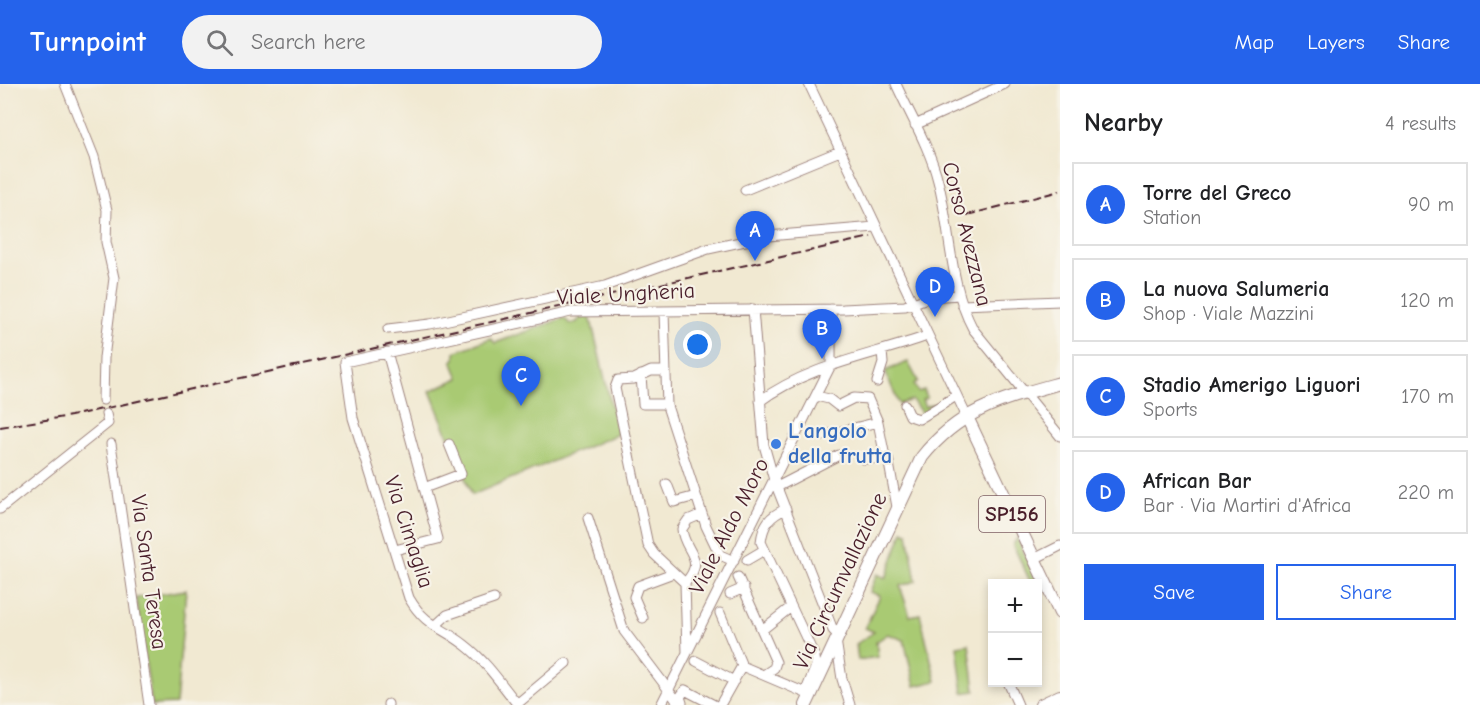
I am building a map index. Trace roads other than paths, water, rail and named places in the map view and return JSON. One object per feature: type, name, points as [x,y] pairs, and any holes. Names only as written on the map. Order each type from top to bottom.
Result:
[{"type":"main road","name":"Via Circumvallazione","points":[[807,697],[919,461],[934,442],[966,415],[1023,393],[1060,383]]},
{"type":"main road","name":"SP156","points":[[966,415],[1060,613]]},
{"type":"main road","points":[[1041,705],[1060,696]]},
{"type":"street","points":[[65,84],[94,157],[107,210],[106,242],[114,278],[104,358],[103,400]]},
{"type":"street","name":"SP156","points":[[809,84],[966,415]]},
{"type":"street","name":"Corso Avezzana","points":[[896,84],[940,188],[959,295],[973,329],[1060,436]]},
{"type":"street","points":[[915,125],[1005,84]]},
{"type":"street","points":[[745,190],[840,151]]},
{"type":"street","points":[[387,328],[430,324],[605,286],[708,249],[768,236],[875,227]]},
{"type":"street","name":"Viale Ungheria","points":[[345,362],[571,312],[905,306],[930,297],[959,295]]},
{"type":"street","points":[[962,305],[1060,301]]},
{"type":"street","points":[[753,309],[764,445],[775,483],[837,637],[842,679],[850,705]]},
{"type":"street","points":[[831,309],[831,365]]},
{"type":"street","points":[[664,311],[667,404],[702,514],[720,555],[734,561]]},
{"type":"street","points":[[760,401],[801,378],[831,365],[927,336]]},
{"type":"street","points":[[877,382],[883,363],[882,351]]},
{"type":"street","points":[[387,352],[438,539],[395,550]]},
{"type":"street","name":"Via Cimaglia","points":[[345,362],[353,418],[409,598],[419,615],[466,645],[518,704]]},
{"type":"street","name":"Viale Aldo Moro","points":[[661,705],[775,483],[831,365]]},
{"type":"street","points":[[666,371],[651,371],[634,380],[618,380],[615,388],[616,401],[648,545],[685,583]]},
{"type":"street","points":[[641,375],[643,405],[667,404]]},
{"type":"street","points":[[816,396],[829,399],[838,406],[854,398],[865,397],[873,406],[885,457],[890,462],[897,507]]},
{"type":"street","points":[[905,405],[910,416],[919,419],[956,396]]},
{"type":"street","points":[[0,509],[108,423],[106,414]]},
{"type":"street","points":[[822,436],[878,422]]},
{"type":"street","name":"Via Santa Teresa","points":[[111,444],[149,705]]},
{"type":"street","points":[[424,488],[461,474],[449,444]]},
{"type":"street","points":[[775,483],[838,455]]},
{"type":"street","points":[[863,459],[885,457]]},
{"type":"street","points":[[667,484],[674,502],[696,496]]},
{"type":"street","points":[[720,613],[742,666],[807,697],[816,663],[809,643],[761,542],[763,529],[775,514],[786,509]]},
{"type":"street","points":[[687,655],[685,583],[692,574],[695,562],[682,529],[688,520],[702,514]]},
{"type":"street","points":[[588,518],[624,631],[682,705]]},
{"type":"street","points":[[1034,559],[1060,546]]},
{"type":"street","points":[[747,560],[764,550]]},
{"type":"street","points":[[643,618],[634,597],[638,586],[673,573]]},
{"type":"street","points":[[738,577],[776,665],[765,674]]},
{"type":"street","points":[[730,594],[744,588]]},
{"type":"street","points":[[435,626],[447,615],[494,599]]},
{"type":"street","points":[[762,630],[791,607]]},
{"type":"street","points":[[696,661],[734,681]]},
{"type":"street","points":[[518,704],[566,663]]},
{"type":"street","points":[[720,705],[742,666]]},
{"type":"street","points":[[1010,687],[1018,705]]},
{"type":"street","points":[[682,705],[680,699],[685,690],[714,705]]},
{"type":"railway","points":[[967,215],[1060,191]]},
{"type":"railway","points":[[0,427],[71,416],[871,237]]},
{"type":"place","name":"Torre del Greco","points":[[755,261]]},
{"type":"place","name":"African Bar","points":[[935,317]]},
{"type":"place","name":"La nuova Salumeria","points":[[822,359]]},
{"type":"place","name":"Stadio Amerigo Liguori","points":[[521,406]]},
{"type":"place","name":"L'angolo della frutta","points":[[776,444]]}]
